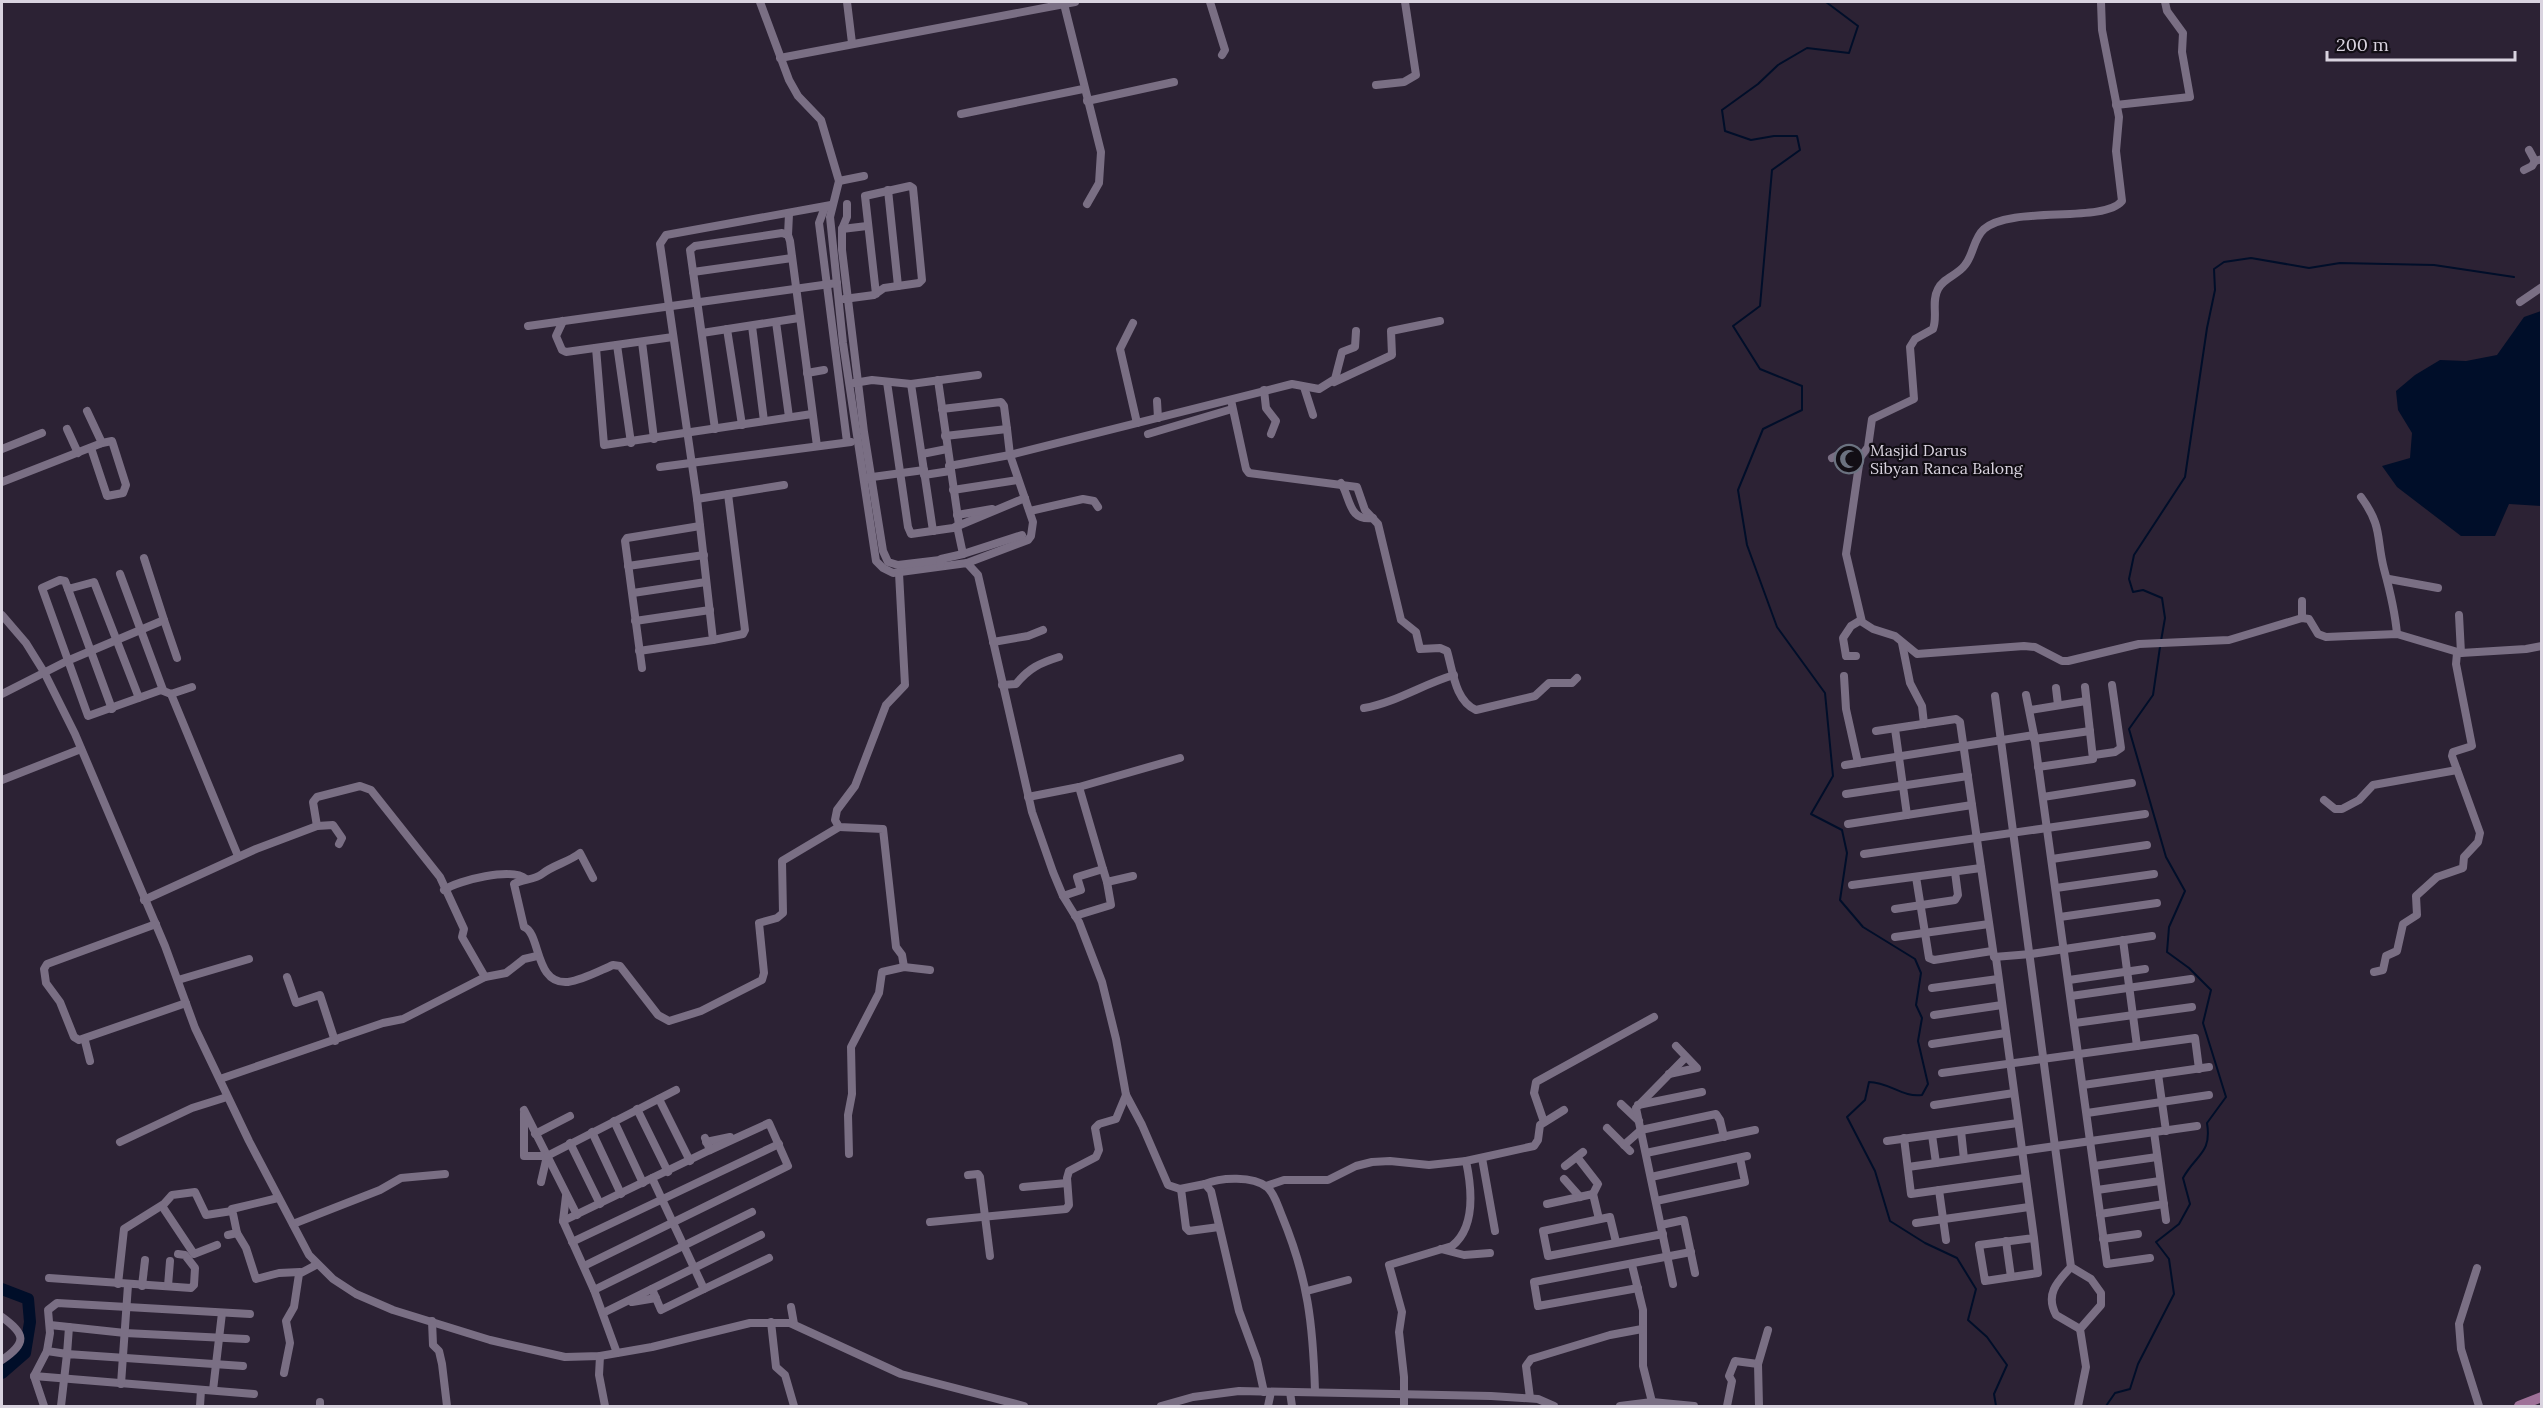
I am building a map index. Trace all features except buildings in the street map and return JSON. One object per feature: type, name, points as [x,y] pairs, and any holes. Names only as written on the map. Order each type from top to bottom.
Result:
[{"type":"main road","points":[[2519,1407],[2541,1397]]},
{"type":"street","points":[[713,640],[697,499],[690,465],[660,244],[666,235],[828,206],[838,193],[839,181],[821,120],[798,96],[780,58],[760,2]]},
{"type":"street","points":[[847,2],[852,43]]},
{"type":"street","points":[[780,58],[1075,2]]},
{"type":"street","points":[[1210,2],[1225,50],[1222,55]]},
{"type":"street","points":[[1376,85],[1404,82],[1416,75],[1405,2]]},
{"type":"street","points":[[2101,2],[2102,30],[2120,129],[2117,165],[2122,201],[2114,207],[2085,213],[1999,220],[1984,229],[1974,242],[1964,267],[1938,286],[1935,296],[1936,322],[1933,329],[1911,343],[1914,399],[1872,419],[1868,447],[1861,455],[1852,497],[1846,554],[1861,620],[1865,625],[1895,636],[1917,654],[2030,646],[2062,661],[2139,644],[2229,640],[2302,618],[2309,619],[2318,634],[2326,637],[2397,634],[2459,653],[2526,650],[2541,646]]},
{"type":"street","points":[[2116,105],[2190,97],[2182,52],[2183,33],[2165,2]]},
{"type":"street","points":[[1064,4],[1083,89],[1101,152],[1099,183],[1087,204]]},
{"type":"street","points":[[1087,101],[1174,82]]},
{"type":"street","points":[[961,114],[1083,89]]},
{"type":"street","points":[[2524,170],[2538,160],[2529,150]]},
{"type":"street","points":[[839,181],[864,176]]},
{"type":"street","points":[[844,299],[876,294],[884,288],[919,283],[922,276],[913,188],[910,186],[865,196],[876,294]]},
{"type":"street","points":[[888,190],[898,286]]},
{"type":"street","points":[[847,204],[847,217],[842,229],[836,279],[844,299],[848,381],[847,442]]},
{"type":"street","points":[[828,206],[848,381],[886,559],[898,565],[967,563],[1028,540],[1033,529],[1030,511],[1010,455],[1004,406],[1001,402],[942,409]]},
{"type":"street","points":[[789,214],[788,235],[818,447]]},
{"type":"street","points":[[842,229],[867,226]]},
{"type":"street","points":[[715,429],[690,250],[695,246],[782,233],[788,235]]},
{"type":"street","points":[[693,272],[792,258]]},
{"type":"street","points":[[528,326],[796,290],[836,279]]},
{"type":"street","points":[[2520,302],[2541,287]]},
{"type":"street","points":[[702,333],[799,318]]},
{"type":"street","points":[[562,321],[556,336],[562,350],[571,352],[673,338]]},
{"type":"street","points":[[1148,434],[1264,390],[1292,384],[1319,389],[1392,355],[1391,331],[1440,321]]},
{"type":"street","points":[[776,322],[789,417]]},
{"type":"street","points":[[1133,323],[1120,349],[1137,423]]},
{"type":"street","points":[[752,326],[764,421]]},
{"type":"street","points":[[727,329],[742,425]]},
{"type":"street","points":[[1331,383],[1336,377],[1342,352],[1355,347],[1356,331]]},
{"type":"street","points":[[642,342],[654,439]]},
{"type":"street","points":[[617,345],[631,443]]},
{"type":"street","points":[[596,348],[603,441],[609,446],[812,414]]},
{"type":"street","points":[[807,373],[824,370]]},
{"type":"street","points":[[848,381],[872,380],[911,384],[978,375]]},
{"type":"street","points":[[938,380],[963,554]]},
{"type":"street","points":[[887,382],[911,534],[958,526],[1025,498]]},
{"type":"street","points":[[911,384],[933,531]]},
{"type":"street","points":[[1304,387],[1313,415]]},
{"type":"street","points":[[1264,390],[1266,408],[1276,421],[1271,434]]},
{"type":"street","points":[[1157,401],[1158,418]]},
{"type":"street","points":[[867,478],[900,472],[924,472],[950,468],[1158,418],[1232,404]]},
{"type":"street","points":[[1232,404],[1246,469],[1249,473],[1341,483],[1357,487],[1365,510],[1378,524],[1401,621],[1416,632],[1420,649],[1440,648],[1447,651],[1461,699],[1476,710],[1535,696],[1549,683],[1572,682],[1577,678]]},
{"type":"street","points":[[87,411],[102,443]]},
{"type":"street","points":[[67,429],[78,453]]},
{"type":"street","points":[[945,436],[1007,429]]},
{"type":"street","points":[[2,449],[42,433]]},
{"type":"street","points":[[660,467],[818,447],[847,442],[859,436]]},
{"type":"street","points":[[2,482],[102,443],[110,441],[114,443],[126,485],[123,493],[106,496],[91,448]]},
{"type":"street","points":[[922,454],[947,449]]},
{"type":"street","points":[[1832,458],[1845,451],[1861,455]]},
{"type":"street","points":[[867,478],[876,561],[888,571],[898,573],[940,563],[1022,535]]},
{"type":"street","points":[[953,490],[1018,480]]},
{"type":"street","points":[[1341,483],[1353,513],[1358,518],[1373,518]]},
{"type":"street","points":[[697,499],[784,485]]},
{"type":"street","points":[[639,651],[743,634],[745,630],[728,494]]},
{"type":"street","points":[[2361,497],[2378,524],[2384,569],[2389,579],[2395,608],[2397,634]]},
{"type":"street","points":[[1030,511],[1083,499],[1094,501],[1098,507]]},
{"type":"street","points":[[957,515],[999,508]]},
{"type":"street","points":[[642,668],[625,546],[627,538],[700,526]]},
{"type":"street","points":[[628,566],[704,555]]},
{"type":"street","points":[[144,558],[177,658]]},
{"type":"street","points":[[967,563],[978,575],[1029,797],[1063,897],[1075,916],[1102,982],[1116,1039],[1126,1095],[1142,1125],[1168,1185],[1181,1189],[1231,1179],[1266,1186],[1284,1180],[1328,1180],[1356,1166],[1372,1162],[1390,1161],[1429,1165],[1482,1158],[1534,1146],[1538,1140],[1538,1128],[1564,1110]]},
{"type":"street","points":[[839,827],[835,820],[837,810],[855,786],[886,705],[906,685],[898,573]]},
{"type":"street","points":[[120,574],[167,692],[238,856]]},
{"type":"street","points":[[2389,579],[2438,588]]},
{"type":"street","points":[[112,709],[65,581],[60,580],[44,587],[42,591],[88,716],[112,709],[140,698],[192,687]]},
{"type":"street","points":[[68,589],[94,582],[140,698]]},
{"type":"street","points":[[633,593],[706,582]]},
{"type":"street","points":[[2302,601],[2302,618]]},
{"type":"street","points":[[635,621],[710,610]]},
{"type":"street","points":[[2,615],[26,643],[44,672],[81,749],[227,1097],[278,1198],[316,1265],[356,1294],[393,1310],[490,1340],[551,1355],[578,1358],[600,1356],[750,1323],[794,1324],[901,1374],[1024,1407]]},
{"type":"street","points":[[2374,972],[2383,970],[2386,956],[2397,951],[2403,924],[2417,915],[2416,896],[2437,877],[2463,868],[2464,857],[2478,842],[2479,826],[2468,805],[2452,753],[2472,747],[2456,664],[2459,653],[2459,615]]},
{"type":"street","points":[[2,694],[67,661],[164,620]]},
{"type":"street","points":[[1856,656],[1846,656],[1844,638],[1851,626],[1861,620]]},
{"type":"street","points":[[993,642],[1028,636],[1043,630]]},
{"type":"street","points":[[1902,643],[1910,683],[1922,706],[1924,724]]},
{"type":"street","points":[[1002,685],[1016,684],[1034,665],[1059,657]]},
{"type":"street","points":[[1364,708],[1400,694],[1411,694],[1428,682],[1454,675]]},
{"type":"street","points":[[1844,676],[1846,709],[1858,764]]},
{"type":"street","points":[[2094,755],[2115,752],[2121,748],[2112,685]]},
{"type":"street","points":[[2038,767],[2091,760],[2094,755],[2085,687]]},
{"type":"street","points":[[2056,688],[2058,705]]},
{"type":"street","points":[[2026,695],[2065,948],[2107,1264],[2150,1258]]},
{"type":"street","points":[[1995,696],[2071,1267],[2054,1287],[2050,1297],[2056,1315],[2080,1329]]},
{"type":"street","points":[[2030,710],[2086,701]]},
{"type":"street","points":[[1876,731],[1959,720],[2002,1005],[2030,1208],[2034,1238],[2038,1273],[1985,1281],[1979,1245],[2034,1238]]},
{"type":"street","points":[[1895,729],[1907,815]]},
{"type":"street","points":[[1845,765],[2001,740],[2090,731]]},
{"type":"street","points":[[2,780],[81,749]]},
{"type":"street","points":[[1029,797],[1079,787],[1180,758]]},
{"type":"street","points":[[2324,800],[2335,809],[2342,808],[2359,800],[2373,785],[2457,770]]},
{"type":"street","points":[[1846,794],[1968,776]]},
{"type":"street","points":[[2043,797],[2132,783]]},
{"type":"street","points":[[317,826],[313,802],[317,797],[366,786],[389,811],[440,877],[444,890],[464,929],[462,938],[485,977]]},
{"type":"street","points":[[1075,916],[1111,905],[1107,882],[1079,787]]},
{"type":"street","points":[[1848,824],[1972,806]]},
{"type":"street","points":[[1864,854],[2145,814]]},
{"type":"street","points":[[144,900],[238,856],[317,826],[333,825],[342,838],[339,844]]},
{"type":"street","points":[[592,878],[580,852],[572,859],[546,868],[542,874],[514,884],[513,888],[524,927],[530,931],[537,956],[549,975],[560,981],[574,980],[613,965],[620,966],[642,996],[669,1021],[701,1011],[762,980],[764,973],[759,924],[777,918],[783,913],[782,861],[839,827],[883,829],[896,946],[902,955],[904,967]]},
{"type":"street","points":[[2052,859],[2147,845]]},
{"type":"street","points":[[1852,885],[1981,868]]},
{"type":"street","points":[[1063,897],[1081,890],[1077,877],[1103,869]]},
{"type":"street","points":[[1895,909],[1956,899],[1955,872]]},
{"type":"street","points":[[444,890],[459,882],[476,879],[517,874],[526,879]]},
{"type":"street","points":[[2056,888],[2154,874]]},
{"type":"street","points":[[1107,882],[1133,876]]},
{"type":"street","points":[[1916,877],[1931,959],[1994,954],[2031,954],[2152,936]]},
{"type":"street","points":[[2060,917],[2157,903]]},
{"type":"street","points":[[156,924],[44,967],[46,983],[60,1002],[74,1037],[85,1041],[186,1002]]},
{"type":"street","points":[[1895,937],[1989,924]]},
{"type":"street","points":[[2123,940],[2137,1046]]},
{"type":"street","points":[[220,1079],[383,1023],[403,1019],[485,977],[506,973],[524,959],[537,956]]},
{"type":"street","points":[[178,980],[249,959]]},
{"type":"street","points":[[849,1154],[848,1115],[852,1094],[852,1047],[879,993],[882,972],[904,967],[930,970]]},
{"type":"street","points":[[2069,980],[2145,969]]},
{"type":"street","points":[[287,977],[296,1003],[320,994],[335,1041]]},
{"type":"street","points":[[1932,988],[1998,979]]},
{"type":"street","points":[[2071,996],[2191,979]]},
{"type":"street","points":[[1934,1015],[2002,1005]]},
{"type":"street","points":[[2075,1023],[2192,1007]]},
{"type":"street","points":[[1545,1122],[1534,1093],[1536,1082],[1654,1017]]},
{"type":"street","points":[[1932,1044],[2006,1034]]},
{"type":"street","points":[[1942,1073],[2195,1038],[2199,1069]]},
{"type":"street","points":[[85,1041],[90,1061]]},
{"type":"street","points":[[1668,1074],[1697,1068],[1676,1046]]},
{"type":"street","points":[[1673,1284],[1636,1108],[1686,1057]]},
{"type":"street","points":[[2083,1085],[2209,1067]]},
{"type":"street","points":[[2158,1074],[2166,1131]]},
{"type":"street","points":[[1661,1082],[1665,1100]]},
{"type":"street","points":[[577,1215],[566,1196],[546,1156],[535,1134],[524,1110],[524,1156],[546,1156],[676,1090]]},
{"type":"street","points":[[1638,1105],[1702,1092]]},
{"type":"street","points":[[1934,1105],[2014,1093]]},
{"type":"street","points":[[930,1222],[1063,1211],[1069,1205],[1067,1183],[1071,1168],[1096,1157],[1099,1153],[1095,1128],[1099,1124],[1116,1119],[1126,1095]]},
{"type":"street","points":[[2086,1113],[2209,1095]]},
{"type":"street","points":[[120,1142],[192,1108],[227,1097]]},
{"type":"street","points":[[659,1099],[690,1161]]},
{"type":"street","points":[[1621,1104],[1640,1126]]},
{"type":"street","points":[[637,1109],[668,1172]]},
{"type":"street","points":[[1607,1128],[1627,1148],[1640,1126],[1716,1113],[1724,1137]]},
{"type":"street","points":[[535,1134],[570,1116]]},
{"type":"street","points":[[614,1121],[643,1183]]},
{"type":"street","points":[[563,1221],[690,1161],[707,1143],[742,1134],[769,1123],[788,1163],[786,1168],[584,1266]]},
{"type":"street","points":[[1887,1141],[2018,1123]]},
{"type":"street","points":[[1908,1167],[2197,1126]]},
{"type":"street","points":[[1646,1153],[1755,1130]]},
{"type":"street","points":[[1961,1131],[1964,1159]]},
{"type":"street","points":[[592,1132],[621,1194]]},
{"type":"street","points":[[2154,1132],[2166,1220]]},
{"type":"street","points":[[1932,1134],[1936,1163]]},
{"type":"street","points":[[1904,1138],[1911,1194],[2025,1178]]},
{"type":"street","points":[[570,1143],[600,1204]]},
{"type":"street","points":[[572,1242],[779,1144]]},
{"type":"street","points":[[1565,1166],[1580,1154],[1598,1184],[1593,1194],[1599,1219]]},
{"type":"street","points":[[541,1182],[546,1156]]},
{"type":"street","points":[[1651,1177],[1743,1157],[1745,1182],[1656,1202]]},
{"type":"street","points":[[2094,1166],[2157,1157]]},
{"type":"street","points":[[1482,1158],[1495,1231]]},
{"type":"street","points":[[1404,1407],[1405,1393],[1399,1332],[1401,1307],[1389,1265],[1452,1246],[1465,1231],[1472,1193],[1466,1161]]},
{"type":"street","points":[[293,1224],[380,1190],[401,1178],[445,1174]]},
{"type":"street","points":[[968,1175],[980,1176],[990,1256]]},
{"type":"street","points":[[652,1178],[704,1289]]},
{"type":"street","points":[[1564,1179],[1580,1197]]},
{"type":"street","points":[[2097,1190],[2160,1180]]},
{"type":"street","points":[[1023,1187],[1067,1183]]},
{"type":"street","points":[[1205,1184],[1212,1195],[1239,1311],[1268,1392],[1268,1407]]},
{"type":"street","points":[[1266,1186],[1274,1197],[1290,1236],[1307,1291],[1311,1314],[1315,1391]]},
{"type":"street","points":[[1181,1189],[1186,1228],[1190,1231],[1218,1227]]},
{"type":"street","points":[[1939,1190],[1946,1240]]},
{"type":"street","points":[[118,1284],[124,1229],[162,1206],[175,1193],[191,1191],[196,1193],[206,1215],[232,1211],[234,1208],[278,1198]]},
{"type":"street","points":[[1546,1204],[1593,1194]]},
{"type":"street","points":[[566,1196],[563,1221],[594,1290],[617,1353]]},
{"type":"street","points":[[2100,1214],[2164,1204]]},
{"type":"street","points":[[162,1206],[194,1254],[217,1245]]},
{"type":"street","points":[[1916,1223],[2030,1208]]},
{"type":"street","points":[[232,1211],[232,1234],[246,1248],[256,1279],[279,1273],[300,1272],[316,1265]]},
{"type":"street","points":[[594,1290],[752,1212]]},
{"type":"street","points":[[1616,1242],[1610,1217],[1543,1231],[1548,1256],[1616,1242],[1662,1230],[1684,1220],[1695,1273]]},
{"type":"street","points":[[2103,1239],[2138,1234]]},
{"type":"street","points":[[603,1313],[621,1304],[654,1293],[694,1268],[761,1235]]},
{"type":"street","points":[[2006,1241],[2012,1277]]},
{"type":"street","points":[[1441,1249],[1464,1255],[1490,1253]]},
{"type":"street","points":[[1638,1288],[1538,1306],[1533,1282],[1691,1252]]},
{"type":"street","points":[[49,1278],[190,1288],[194,1285],[195,1268],[185,1255],[178,1254]]},
{"type":"street","points":[[654,1293],[661,1310],[769,1258]]},
{"type":"street","points":[[142,1286],[145,1260]]},
{"type":"street","points":[[168,1286],[170,1261]]},
{"type":"street","points":[[1632,1265],[1643,1310],[1644,1366],[1652,1402]]},
{"type":"street","points":[[2071,1267],[2091,1279],[2101,1293],[2101,1305],[2080,1329]]},
{"type":"street","points":[[2477,1268],[2465,1298],[2459,1324],[2461,1349],[2479,1407]]},
{"type":"street","points":[[284,1373],[290,1342],[286,1321],[294,1307],[300,1272]]},
{"type":"street","points":[[1307,1291],[1348,1280]]},
{"type":"street","points":[[121,1384],[128,1285]]},
{"type":"street","points":[[44,1407],[34,1376],[47,1351],[50,1325],[48,1310],[57,1303],[250,1314]]},
{"type":"street","points":[[791,1307],[794,1324]]},
{"type":"street","points":[[213,1390],[222,1313]]},
{"type":"street","points":[[2,1317],[18,1329],[21,1338],[19,1345],[3,1358]]},
{"type":"street","points":[[432,1321],[433,1345],[439,1351],[442,1364],[447,1407]]},
{"type":"street","points":[[771,1322],[776,1367],[785,1375],[794,1407]]},
{"type":"street","points":[[50,1325],[125,1333],[246,1340]]},
{"type":"street","points":[[61,1407],[69,1327]]},
{"type":"street","points":[[1530,1398],[1526,1366],[1531,1359],[1610,1335],[1642,1329]]},
{"type":"street","points":[[2078,1407],[2086,1367],[2080,1329]]},
{"type":"street","points":[[1759,1407],[1758,1364],[1768,1330]]},
{"type":"street","points":[[47,1351],[123,1359],[243,1366]]},
{"type":"street","points":[[600,1356],[599,1376],[605,1407]]},
{"type":"street","points":[[1727,1407],[1732,1381],[1729,1376],[1735,1361],[1758,1364]]},
{"type":"street","points":[[34,1376],[254,1394]]},
{"type":"street","points":[[200,1407],[201,1390]]},
{"type":"street","points":[[1161,1407],[1206,1394],[1239,1391],[1405,1393],[1530,1398],[1554,1407]]},
{"type":"street","points":[[1290,1392],[1292,1407]]},
{"type":"street","points":[[1620,1407],[1652,1402],[1691,1406]]},
{"type":"water","points":[[2541,311],[2541,506],[2509,504],[2495,536],[2461,536],[2397,487],[2382,466],[2410,458],[2412,433],[2398,410],[2396,391],[2415,375],[2440,360],[2466,361],[2497,355],[2524,317]]},
{"type":"waterway","points":[[1826,2],[1858,26],[1849,53],[1807,48],[1778,65],[1758,84],[1722,110],[1725,131],[1751,140],[1774,136],[1797,136],[1800,150],[1772,170],[1760,306],[1733,326],[1760,369],[1802,386],[1802,410],[1763,429],[1738,490],[1747,545],[1777,627],[1825,693],[1833,776],[1811,814],[1842,830],[1847,853],[1840,900],[1863,927],[1915,959],[1921,973],[1916,1005],[1922,1018],[1918,1041],[1928,1084],[1922,1095],[1915,1095],[1883,1084],[1869,1082],[1865,1100],[1847,1117],[1875,1171],[1890,1221],[1925,1243],[1957,1258],[1976,1289],[1968,1320],[1987,1337],[2007,1365],[1994,1394],[1996,1406]]},
{"type":"waterway","points":[[2161,641],[2165,618],[2162,598],[2143,590],[2133,592],[2129,579],[2134,555],[2185,477],[2207,328],[2215,290],[2214,269],[2224,262],[2251,258],[2309,268],[2340,263],[2434,265],[2514,277]]},
{"type":"waterway","points":[[2106,1406],[2115,1393],[2130,1389],[2138,1364],[2174,1294],[2169,1259],[2156,1242],[2179,1224],[2190,1204],[2183,1178],[2205,1148],[2207,1123],[2226,1097],[2203,1023],[2211,990],[2189,968],[2167,952],[2169,927],[2185,891],[2166,857],[2129,729],[2153,695],[2160,647]]},
{"type":"waterway","points":[[2,1289],[28,1299],[30,1322],[25,1353],[2,1373]]},
{"type":"place","name":"Masjid Darus Sibyan Ranca Balong","points":[[1849,459]]}]
